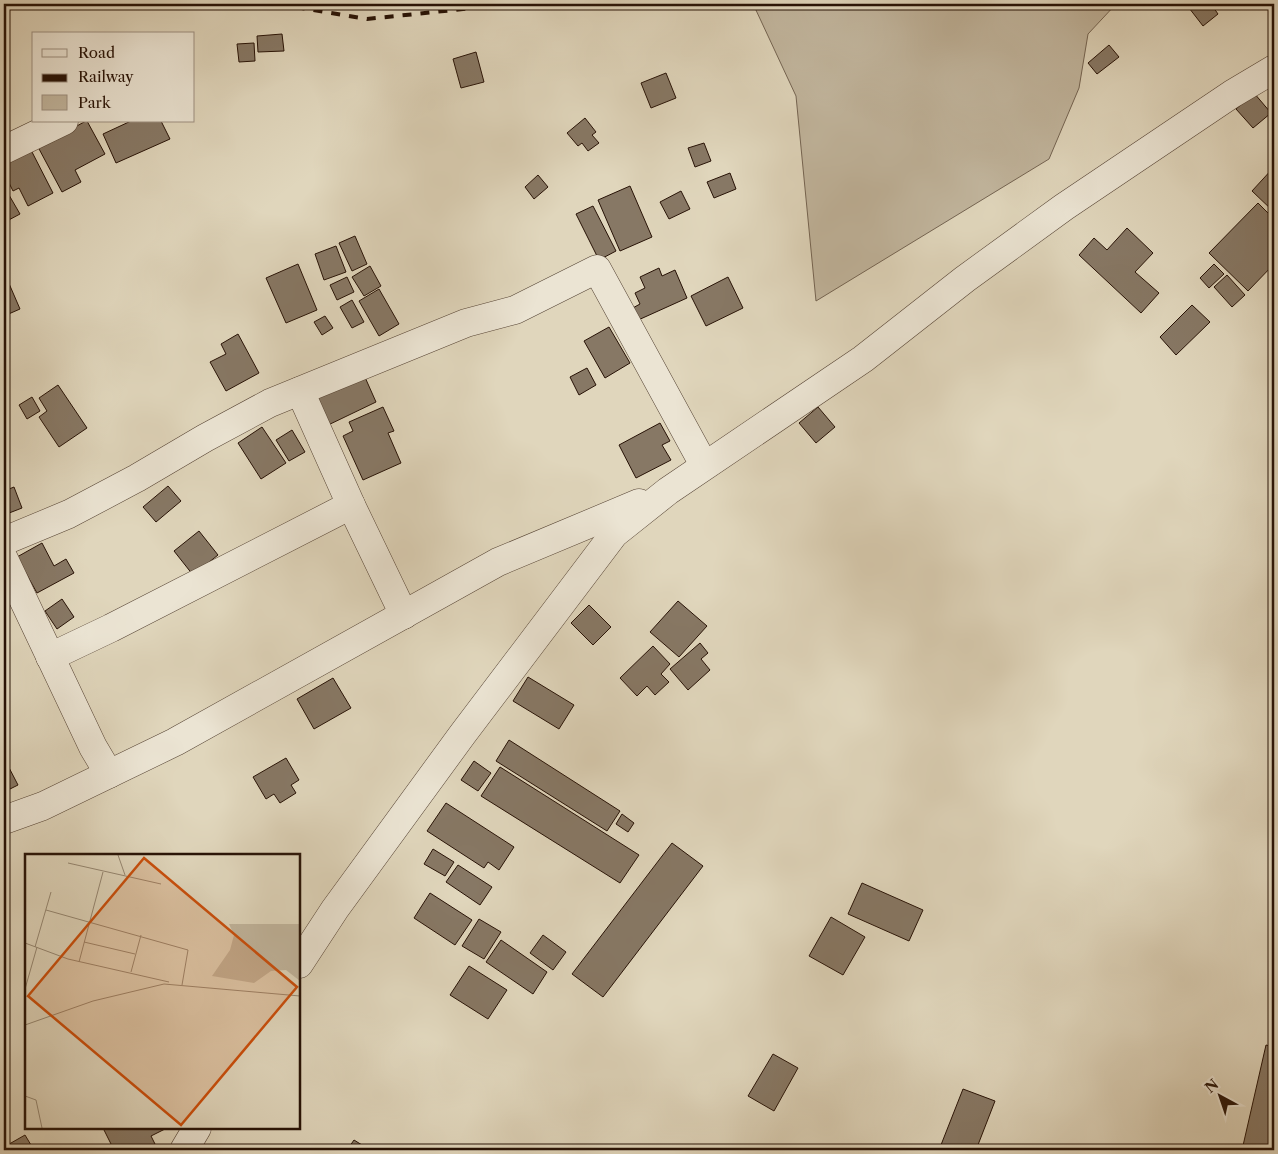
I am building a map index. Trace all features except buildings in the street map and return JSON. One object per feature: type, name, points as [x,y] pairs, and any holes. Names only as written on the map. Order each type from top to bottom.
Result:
[{"type":"street","points":[[300,962],[335,909],[462,735],[614,534],[704,465],[863,359],[1064,207],[1232,94],[1274,69]]},
{"type":"street","points":[[4,150],[62,122]]},
{"type":"street","points":[[4,541],[68,514],[137,478],[270,403],[466,323],[515,310],[597,269],[704,465]]},
{"type":"street","points":[[300,390],[351,504],[404,615]]},
{"type":"street","points":[[4,820],[43,806],[175,742],[498,562],[668,491]]},
{"type":"street","points":[[50,657],[120,624],[351,504]]},
{"type":"street","points":[[570,532],[581,540],[594,562]]},
{"type":"street","points":[[4,559],[93,747],[109,774]]},
{"type":"street","points":[[184,1150],[196,1129]]},
{"type":"green space","points":[[747,4],[1116,4],[1088,34],[1079,88],[1049,159],[816,301],[796,96],[755,8]]},
{"type":"railway","points":[[278,4],[367,19],[483,7],[494,4]]}]
